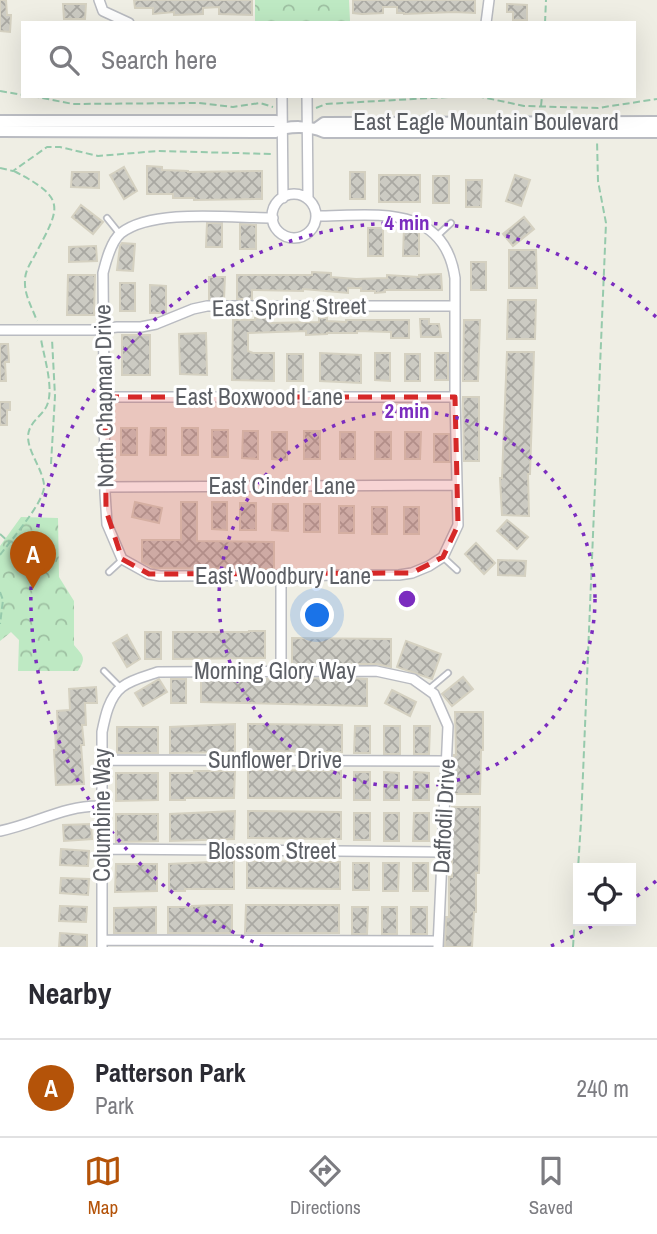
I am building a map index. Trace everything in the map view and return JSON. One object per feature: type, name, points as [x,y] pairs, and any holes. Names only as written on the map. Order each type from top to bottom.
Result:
[{"type":"street","points":[[99,0],[103,11],[125,21]]},
{"type":"street","points":[[282,98],[283,198]]},
{"type":"street","points":[[307,98],[312,128],[308,199],[315,210],[315,223],[312,230],[299,238],[285,236],[279,232],[273,218],[275,207],[283,198],[296,195],[308,199]]},
{"type":"street","name":"East Eagle Mountain Boulevard","points":[[0,121],[276,121],[283,128]]},
{"type":"street","name":"East Eagle Mountain Boulevard","points":[[312,128],[324,123],[657,122]]},
{"type":"street","name":"East Eagle Mountain Boulevard","points":[[0,131],[275,132],[283,128],[312,128],[324,132],[657,132]]},
{"type":"street","points":[[120,234],[146,221],[177,216],[273,218]]},
{"type":"street","points":[[316,216],[392,216],[412,220],[428,227],[448,250],[455,278],[458,525],[443,557]]},
{"type":"street","name":"North Chapman Drive","points":[[120,234],[106,258],[103,273],[103,328],[107,523],[122,559]]},
{"type":"street","name":"East Spring Street","points":[[0,330],[141,327],[207,306],[455,306]]},
{"type":"street","name":"East Boxwood Lane","points":[[105,397],[455,397]]},
{"type":"street","name":"East Cinder Lane","points":[[106,487],[457,485]]},
{"type":"street","name":"East Woodbury Lane","points":[[122,559],[149,574],[159,576],[400,575],[429,566],[443,557]]},
{"type":"street","points":[[281,575],[281,671]]},
{"type":"street","name":"Morning Glory Way","points":[[121,688],[131,681],[158,672],[376,671],[413,679],[429,690]]},
{"type":"street","name":"Columbine Way","points":[[102,943],[102,732],[106,715],[121,688]]},
{"type":"street","name":"Daffodil Drive","points":[[429,690],[434,694],[449,726],[438,944]]},
{"type":"street","name":"Sunflower Drive","points":[[102,760],[447,761]]},
{"type":"street","points":[[0,831],[73,808],[101,806]]},
{"type":"street","name":"Blossom Street","points":[[101,849],[443,852]]},
{"type":"street","points":[[102,943],[438,944]]},
{"type":"lane","points":[[107,218],[120,234]]},
{"type":"lane","points":[[438,236],[451,223]]},
{"type":"lane","points":[[443,557],[457,570]]},
{"type":"lane","points":[[109,572],[122,559]]},
{"type":"lane","points":[[104,671],[121,688]]},
{"type":"lane","points":[[429,690],[448,673]]},
{"type":"path","points":[[545,21],[546,0]]},
{"type":"path","points":[[0,90],[21,94]]},
{"type":"path","points":[[42,98],[73,104],[199,103],[233,107],[260,103],[273,107]]},
{"type":"path","points":[[110,98],[110,103]]},
{"type":"path","points":[[316,108],[326,104],[431,98]]},
{"type":"path","points":[[486,98],[524,106],[598,108],[657,99]]},
{"type":"path","points":[[541,106],[542,98]]},
{"type":"path","points":[[573,947],[581,822],[606,223],[598,181],[597,132]]},
{"type":"path","points":[[13,171],[47,147],[60,147],[98,156],[158,151],[276,154]]},
{"type":"path","points":[[0,168],[13,171],[32,181],[51,195],[54,202],[55,211],[51,224],[24,277],[29,305],[37,321]]},
{"type":"path","points":[[51,331],[55,396],[51,464]]},
{"type":"path","points":[[0,555],[44,491],[44,482],[28,438],[29,428],[46,408],[50,398],[41,338]]},
{"type":"path","points":[[0,534],[9,542]]},
{"type":"path","points":[[0,592],[3,600],[0,624]]},
{"type":"highlighted area","points":[[105,397],[455,397],[458,525],[443,557],[412,573],[149,574],[122,559],[106,510]]},
{"type":"green space","points":[[255,0],[349,0],[350,21],[255,21]]},
{"type":"green space","points":[[21,517],[58,518],[59,577],[74,601],[74,645],[83,657],[78,671],[18,671],[19,640],[11,632],[0,641],[0,546]]},
{"type":"building","points":[[0,0],[6,0],[7,15],[11,15],[10,32],[0,31]]},
{"type":"building","points":[[134,0],[252,0],[252,15],[219,14],[219,7],[203,8],[203,14],[153,14],[153,8],[135,8]]},
{"type":"building","points":[[353,0],[475,0],[475,13],[404,14],[397,13],[397,7],[383,7],[383,13],[362,14],[353,13]]},
{"type":"building","points":[[63,4],[86,4],[85,19],[64,19]]},
{"type":"building","points":[[507,4],[527,5],[527,20],[513,20],[513,12],[507,12]]},
{"type":"building","points":[[147,166],[188,172],[262,171],[262,199],[194,200],[173,198],[173,194],[147,194]]},
{"type":"building","points":[[124,167],[137,191],[124,199],[110,175]]},
{"type":"building","points":[[72,172],[99,172],[99,188],[71,187]]},
{"type":"building","points":[[350,172],[365,172],[365,199],[350,199]]},
{"type":"building","points":[[379,175],[420,175],[420,202],[379,202]]},
{"type":"building","points":[[515,175],[530,180],[521,206],[506,201]]},
{"type":"building","points":[[433,176],[449,176],[449,203],[433,203]]},
{"type":"building","points":[[466,180],[482,180],[481,207],[466,207]]},
{"type":"building","points":[[81,205],[103,222],[93,234],[72,217]]},
{"type":"building","points":[[524,217],[534,229],[513,246],[503,234]]},
{"type":"building","points":[[207,223],[222,223],[222,247],[206,247]]},
{"type":"building","points":[[240,224],[256,225],[256,249],[240,249]]},
{"type":"building","points":[[368,228],[383,228],[383,256],[368,256]]},
{"type":"building","points":[[404,228],[419,232],[419,256],[403,256]]},
{"type":"building","points":[[122,243],[135,244],[133,271],[117,270]]},
{"type":"building","points":[[96,246],[97,261],[69,262],[69,247]]},
{"type":"building","points":[[509,250],[536,250],[537,288],[509,288]]},
{"type":"building","points":[[471,262],[486,262],[486,290],[471,290]]},
{"type":"building","points":[[312,272],[356,279],[387,278],[387,275],[419,277],[441,274],[442,290],[385,290],[375,293],[361,291],[361,288],[348,288],[348,293],[303,289],[252,290],[252,299],[237,299],[237,275],[312,275]]},
{"type":"building","points":[[68,275],[95,275],[94,315],[67,315]]},
{"type":"building","points":[[209,277],[225,277],[224,299],[209,299]]},
{"type":"building","points":[[120,283],[135,283],[135,311],[120,311]]},
{"type":"building","points":[[150,285],[166,286],[166,313],[150,313]]},
{"type":"building","points":[[508,300],[536,300],[535,339],[507,339]]},
{"type":"building","points":[[270,318],[270,323],[319,322],[319,318],[346,322],[409,320],[409,338],[391,338],[391,332],[357,331],[306,335],[306,331],[248,333],[248,351],[274,353],[274,381],[232,380],[233,320]]},
{"type":"building","points":[[420,319],[429,319],[429,324],[439,324],[441,337],[421,337]]},
{"type":"building","points":[[464,320],[480,320],[478,381],[463,381]]},
{"type":"building","points":[[206,333],[207,375],[180,374],[179,334]]},
{"type":"building","points":[[122,335],[150,335],[150,375],[122,375]]},
{"type":"building","points":[[0,344],[8,344],[6,381],[0,381]]},
{"type":"building","points":[[507,352],[534,352],[528,474],[529,516],[502,515],[500,478]]},
{"type":"building","points":[[320,353],[361,355],[361,383],[320,381]]},
{"type":"building","points":[[375,353],[390,353],[390,381],[375,380]]},
{"type":"building","points":[[435,353],[448,353],[448,380],[435,380]]},
{"type":"building","points":[[287,354],[303,354],[303,381],[287,381]]},
{"type":"building","points":[[405,354],[420,354],[420,381],[405,381]]},
{"type":"building","points":[[463,397],[479,397],[479,461],[464,461]]},
{"type":"building","points":[[0,402],[10,402],[7,425],[0,425]]},
{"type":"building","points":[[121,428],[137,428],[137,455],[121,455]]},
{"type":"building","points":[[151,428],[166,428],[166,455],[150,455]]},
{"type":"building","points":[[182,428],[198,428],[198,455],[182,455]]},
{"type":"building","points":[[212,430],[228,430],[228,457],[212,457]]},
{"type":"building","points":[[243,431],[258,431],[258,459],[242,458]]},
{"type":"building","points":[[304,431],[320,431],[320,459],[304,459]]},
{"type":"building","points":[[272,432],[287,432],[287,460],[272,459]]},
{"type":"building","points":[[340,432],[355,432],[355,459],[340,459]]},
{"type":"building","points":[[375,432],[391,432],[391,459],[375,459]]},
{"type":"building","points":[[405,432],[421,432],[420,459],[405,459]]},
{"type":"building","points":[[434,434],[449,434],[450,462],[434,462]]},
{"type":"building","points":[[135,502],[162,508],[159,523],[132,517]]},
{"type":"building","points":[[181,502],[197,502],[197,541],[274,542],[274,569],[154,568],[142,562],[142,540],[181,540]]},
{"type":"building","points":[[212,502],[227,502],[227,530],[212,529]]},
{"type":"building","points":[[240,503],[256,503],[256,530],[240,530]]},
{"type":"building","points":[[273,504],[288,504],[288,531],[272,530]]},
{"type":"building","points":[[304,504],[320,504],[320,532],[304,532]]},
{"type":"building","points":[[339,506],[354,506],[354,533],[339,533]]},
{"type":"building","points":[[372,507],[387,507],[387,534],[372,534]]},
{"type":"building","points":[[404,507],[419,507],[419,534],[404,534]]},
{"type":"building","points":[[507,520],[528,537],[517,549],[497,531]]},
{"type":"building","points":[[476,543],[495,563],[484,574],[465,554]]},
{"type":"building","points":[[498,560],[526,561],[525,576],[498,575]]},
{"type":"building","points":[[265,631],[265,658],[173,659],[173,632]]},
{"type":"building","points":[[145,632],[161,632],[161,659],[145,659]]},
{"type":"building","points":[[127,635],[140,659],[127,667],[113,643]]},
{"type":"building","points":[[292,638],[391,639],[391,667],[376,664],[292,664]]},
{"type":"building","points":[[406,641],[441,654],[432,679],[397,667]]},
{"type":"building","points":[[463,677],[473,689],[452,706],[442,694]]},
{"type":"building","points":[[159,679],[167,692],[143,706],[135,693]]},
{"type":"building","points":[[171,679],[186,679],[186,703],[171,703]]},
{"type":"building","points":[[201,679],[367,679],[367,706],[201,702]]},
{"type":"building","points":[[96,687],[97,703],[85,703],[86,725],[82,725],[84,784],[56,785],[54,750],[55,731],[58,730],[57,711],[70,710],[69,689]]},
{"type":"building","points":[[392,690],[416,702],[410,716],[385,703]]},
{"type":"building","points":[[455,712],[483,712],[480,794],[453,794]]},
{"type":"building","points":[[235,724],[235,752],[170,753],[170,727]]},
{"type":"building","points":[[248,724],[342,725],[342,752],[248,751]]},
{"type":"building","points":[[355,726],[370,726],[370,753],[354,753]]},
{"type":"building","points":[[384,726],[400,726],[400,754],[384,754]]},
{"type":"building","points":[[414,726],[430,726],[429,754],[414,754]]},
{"type":"building","points":[[117,727],[158,727],[158,753],[117,753]]},
{"type":"building","points":[[248,770],[341,771],[341,798],[248,798]]},
{"type":"building","points":[[235,771],[234,798],[170,800],[170,773]]},
{"type":"building","points":[[354,772],[370,772],[370,800],[354,800]]},
{"type":"building","points":[[384,772],[399,773],[399,800],[384,800]]},
{"type":"building","points":[[414,772],[429,773],[429,800],[413,800]]},
{"type":"building","points":[[116,773],[158,773],[158,800],[116,801]]},
{"type":"building","points":[[452,807],[480,807],[479,873],[476,873],[476,912],[472,947],[445,947],[446,917],[449,917],[449,877],[452,877]]},
{"type":"building","points":[[235,811],[234,839],[170,841],[170,814]]},
{"type":"building","points":[[248,811],[341,812],[341,839],[248,838]]},
{"type":"building","points":[[354,813],[370,813],[370,840],[354,840]]},
{"type":"building","points":[[384,813],[399,813],[399,841],[384,841]]},
{"type":"building","points":[[414,813],[429,813],[429,841],[413,841]]},
{"type":"building","points":[[116,814],[158,814],[158,841],[116,842]]},
{"type":"building","points":[[91,824],[92,839],[64,841],[63,825]]},
{"type":"building","points":[[61,849],[89,851],[88,866],[60,865]]},
{"type":"building","points":[[234,861],[234,889],[169,891],[169,864]]},
{"type":"building","points":[[247,861],[340,862],[340,889],[247,888]]},
{"type":"building","points":[[353,863],[369,863],[369,890],[353,890]]},
{"type":"building","points":[[383,863],[399,863],[398,891],[383,891]]},
{"type":"building","points":[[413,863],[428,863],[428,891],[413,891]]},
{"type":"building","points":[[116,864],[157,864],[157,891],[115,892]]},
{"type":"building","points":[[61,878],[89,879],[88,895],[60,893]]},
{"type":"building","points":[[232,905],[232,933],[168,933],[168,907]]},
{"type":"building","points":[[246,905],[339,905],[339,933],[245,933]]},
{"type":"building","points":[[60,906],[87,907],[86,922],[59,921]]},
{"type":"building","points":[[156,907],[156,933],[114,933],[114,908]]},
{"type":"building","points":[[352,907],[368,907],[367,934],[352,934]]},
{"type":"building","points":[[382,907],[397,907],[397,934],[382,934]]},
{"type":"building","points":[[411,907],[427,907],[427,934],[411,934]]},
{"type":"building","points":[[60,933],[87,935],[87,947],[59,947]]},
{"type":"place","name":"Patterson Park","points":[[33,589]]}]
